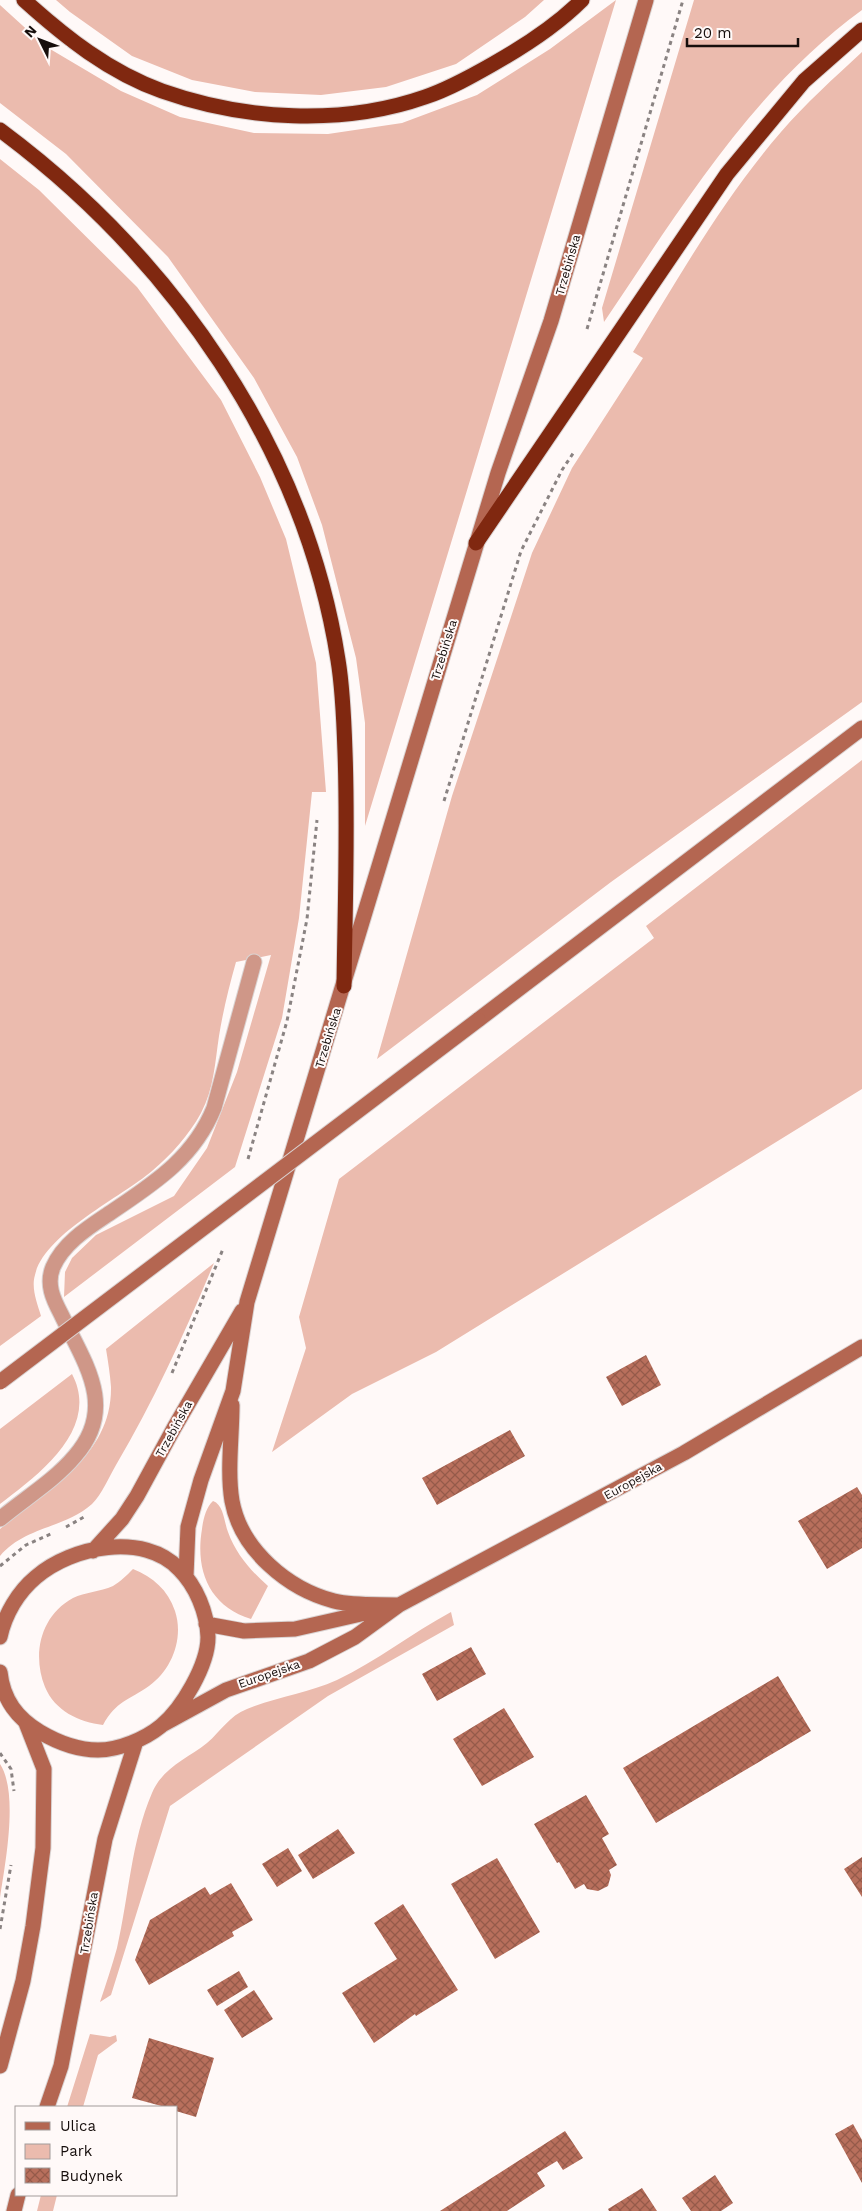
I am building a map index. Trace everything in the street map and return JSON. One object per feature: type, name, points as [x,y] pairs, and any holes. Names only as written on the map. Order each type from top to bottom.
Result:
[{"type":"highway","points":[[24,0],[86,52],[161,90],[193,100],[238,110],[320,116],[391,106],[426,97],[467,79],[541,35],[582,0]]},
{"type":"highway","points":[[476,543],[728,174],[804,81],[862,30]]},
{"type":"highway","points":[[0,130],[44,165],[100,217],[151,271],[183,312],[236,386],[261,429],[304,528],[327,604],[338,661],[344,721],[347,797],[344,986]]},
{"type":"main road","name":"Trzebińska","points":[[186,1576],[188,1527],[201,1480],[233,1391],[247,1302],[344,986],[476,543],[498,473],[551,321],[646,0]]},
{"type":"main road","points":[[0,1382],[862,728]]},
{"type":"main road","name":"Trzebińska","points":[[93,1551],[122,1519],[137,1496],[247,1302]]},
{"type":"main road","name":"Europejska","points":[[162,1725],[226,1690],[309,1661],[355,1637],[399,1605],[668,1462],[862,1347]]},
{"type":"main road","points":[[233,1391],[232,1502],[238,1521],[254,1549],[266,1563],[314,1594],[336,1601],[399,1605]]},
{"type":"main road","points":[[0,1638],[3,1625],[15,1601],[37,1576],[56,1563],[93,1551],[123,1546],[140,1547],[174,1563],[196,1591],[206,1624],[208,1638],[200,1670],[180,1704],[162,1725],[136,1741],[116,1747],[87,1749],[50,1738],[26,1723],[17,1715],[9,1702],[1,1684],[0,1672]]},
{"type":"main road","name":"Europejska","points":[[206,1624],[244,1631],[295,1629],[330,1623],[399,1605]]},
{"type":"main road","points":[[0,2066],[23,1981],[33,1926],[43,1848],[44,1769],[26,1723]]},
{"type":"main road","name":"Trzebińska","points":[[47,2106],[61,2066],[105,1839],[136,1741]]},
{"type":"main road","points":[[14,2211],[18,2196]]},
{"type":"lane","points":[[0,1519],[47,1484],[76,1456],[86,1440],[94,1419],[96,1402],[94,1383],[54,1300],[50,1278],[54,1267],[73,1241],[174,1166],[205,1130],[214,1108],[254,962]]},
{"type":"path","points":[[0,1753],[11,1769],[15,1795]]},
{"type":"path","points":[[0,1929],[12,1860]]},
{"type":"green space","points":[[56,0],[544,0],[525,17],[456,64],[386,87],[321,95],[255,92],[192,80],[132,56]]},
{"type":"green space","points":[[616,0],[365,826],[365,723],[356,658],[322,525],[297,457],[254,378],[168,257],[66,154],[0,103],[0,5],[45,46],[121,91],[180,117],[254,133],[328,134],[402,123],[477,95],[550,49]]},
{"type":"green space","points":[[694,0],[862,0],[862,10],[822,42],[786,77],[752,115],[720,154],[660,238],[604,322],[602,308]]},
{"type":"green space","points":[[862,52],[862,702],[611,882],[377,1059],[452,796],[532,553],[572,468],[643,358],[633,352],[721,211],[781,132],[810,101]]},
{"type":"green space","points":[[0,159],[39,190],[137,287],[221,400],[260,477],[286,539],[316,663],[326,792],[312,792],[299,918],[282,1018],[235,1167],[64,1297],[65,1272],[72,1258],[96,1235],[174,1196],[207,1148],[237,1072],[271,955],[236,962],[222,1017],[209,1094],[201,1113],[191,1129],[173,1151],[152,1171],[85,1218],[53,1245],[41,1260],[34,1280],[35,1296],[41,1316],[0,1346]]},
{"type":"green space","points":[[862,760],[862,1089],[436,1352],[352,1394],[272,1452],[306,1348],[299,1317],[339,1179],[654,938],[646,926]]},
{"type":"green space","points":[[214,1263],[156,1391],[99,1495],[92,1504],[81,1512],[21,1539],[0,1556],[0,1529],[73,1470],[88,1453],[100,1434],[108,1412],[111,1387],[106,1349]]},
{"type":"green space","points":[[72,1374],[79,1394],[78,1413],[72,1432],[47,1465],[0,1504],[0,1429]]},
{"type":"green space","points":[[213,1501],[222,1510],[231,1540],[239,1555],[268,1586],[251,1619],[237,1613],[215,1596],[203,1572],[200,1544],[202,1525],[207,1510]]},
{"type":"green space","points":[[133,1569],[159,1585],[172,1603],[178,1632],[174,1653],[170,1662],[157,1679],[118,1706],[103,1725],[85,1721],[61,1709],[49,1695],[41,1675],[39,1662],[42,1637],[53,1615],[62,1606],[78,1596],[113,1586]]},
{"type":"green space","points":[[451,1612],[454,1625],[328,1696],[170,1806],[111,1995],[100,2002],[117,1948],[139,1831],[152,1793],[162,1776],[207,1743],[241,1712],[337,1680]]},
{"type":"green space","points":[[0,1764],[6,1777],[10,1810],[0,1898]]},
{"type":"green space","points":[[90,2034],[110,2037],[116,2035],[117,2041],[98,2055],[83,2106],[67,2106]]},
{"type":"green space","points":[[41,2196],[57,2196],[53,2211],[37,2211]]},
{"type":"building","points":[[646,1355],[661,1385],[622,1406],[606,1377]]},
{"type":"building","points":[[510,1430],[525,1456],[437,1505],[422,1478]]},
{"type":"building","points":[[857,1487],[862,1495],[862,1548],[827,1569],[798,1521]]},
{"type":"building","points":[[471,1647],[486,1674],[437,1701],[422,1674]]},
{"type":"building","points":[[778,1676],[811,1731],[656,1823],[623,1768]]},
{"type":"building","points":[[504,1708],[534,1757],[482,1786],[453,1739]]},
{"type":"building","points":[[586,1795],[609,1834],[602,1838],[617,1865],[609,1870],[611,1875],[608,1886],[598,1891],[587,1889],[584,1884],[575,1889],[534,1824]]},
{"type":"building","points":[[338,1829],[355,1853],[313,1879],[298,1855]]},
{"type":"building","points":[[288,1848],[302,1871],[277,1887],[262,1864]]},
{"type":"building","points":[[862,1857],[862,1897],[844,1869]]},
{"type":"building","points":[[497,1858],[540,1932],[495,1959],[451,1884]]},
{"type":"building","points":[[231,1883],[253,1920],[232,1932],[234,1936],[149,1985],[135,1960],[150,1920],[205,1887],[210,1895]]},
{"type":"building","points":[[403,1904],[458,1990],[416,2016],[415,2014],[374,2043],[342,1993],[397,1959],[374,1923]]},
{"type":"building","points":[[239,1971],[248,1987],[217,2006],[207,1990]]},
{"type":"building","points":[[254,1990],[273,2019],[242,2038],[224,2010]]},
{"type":"building","points":[[149,2038],[214,2058],[196,2117],[178,2112],[178,2106],[161,2106],[132,2098]]},
{"type":"building","points":[[853,2124],[862,2140],[862,2183],[835,2134]]},
{"type":"building","points":[[565,2131],[583,2158],[563,2170],[557,2161],[537,2173],[545,2186],[507,2211],[440,2211]]},
{"type":"building","points":[[715,2175],[733,2203],[721,2211],[691,2211],[682,2198]]},
{"type":"building","points":[[642,2188],[657,2211],[609,2211],[608,2209]]}]
